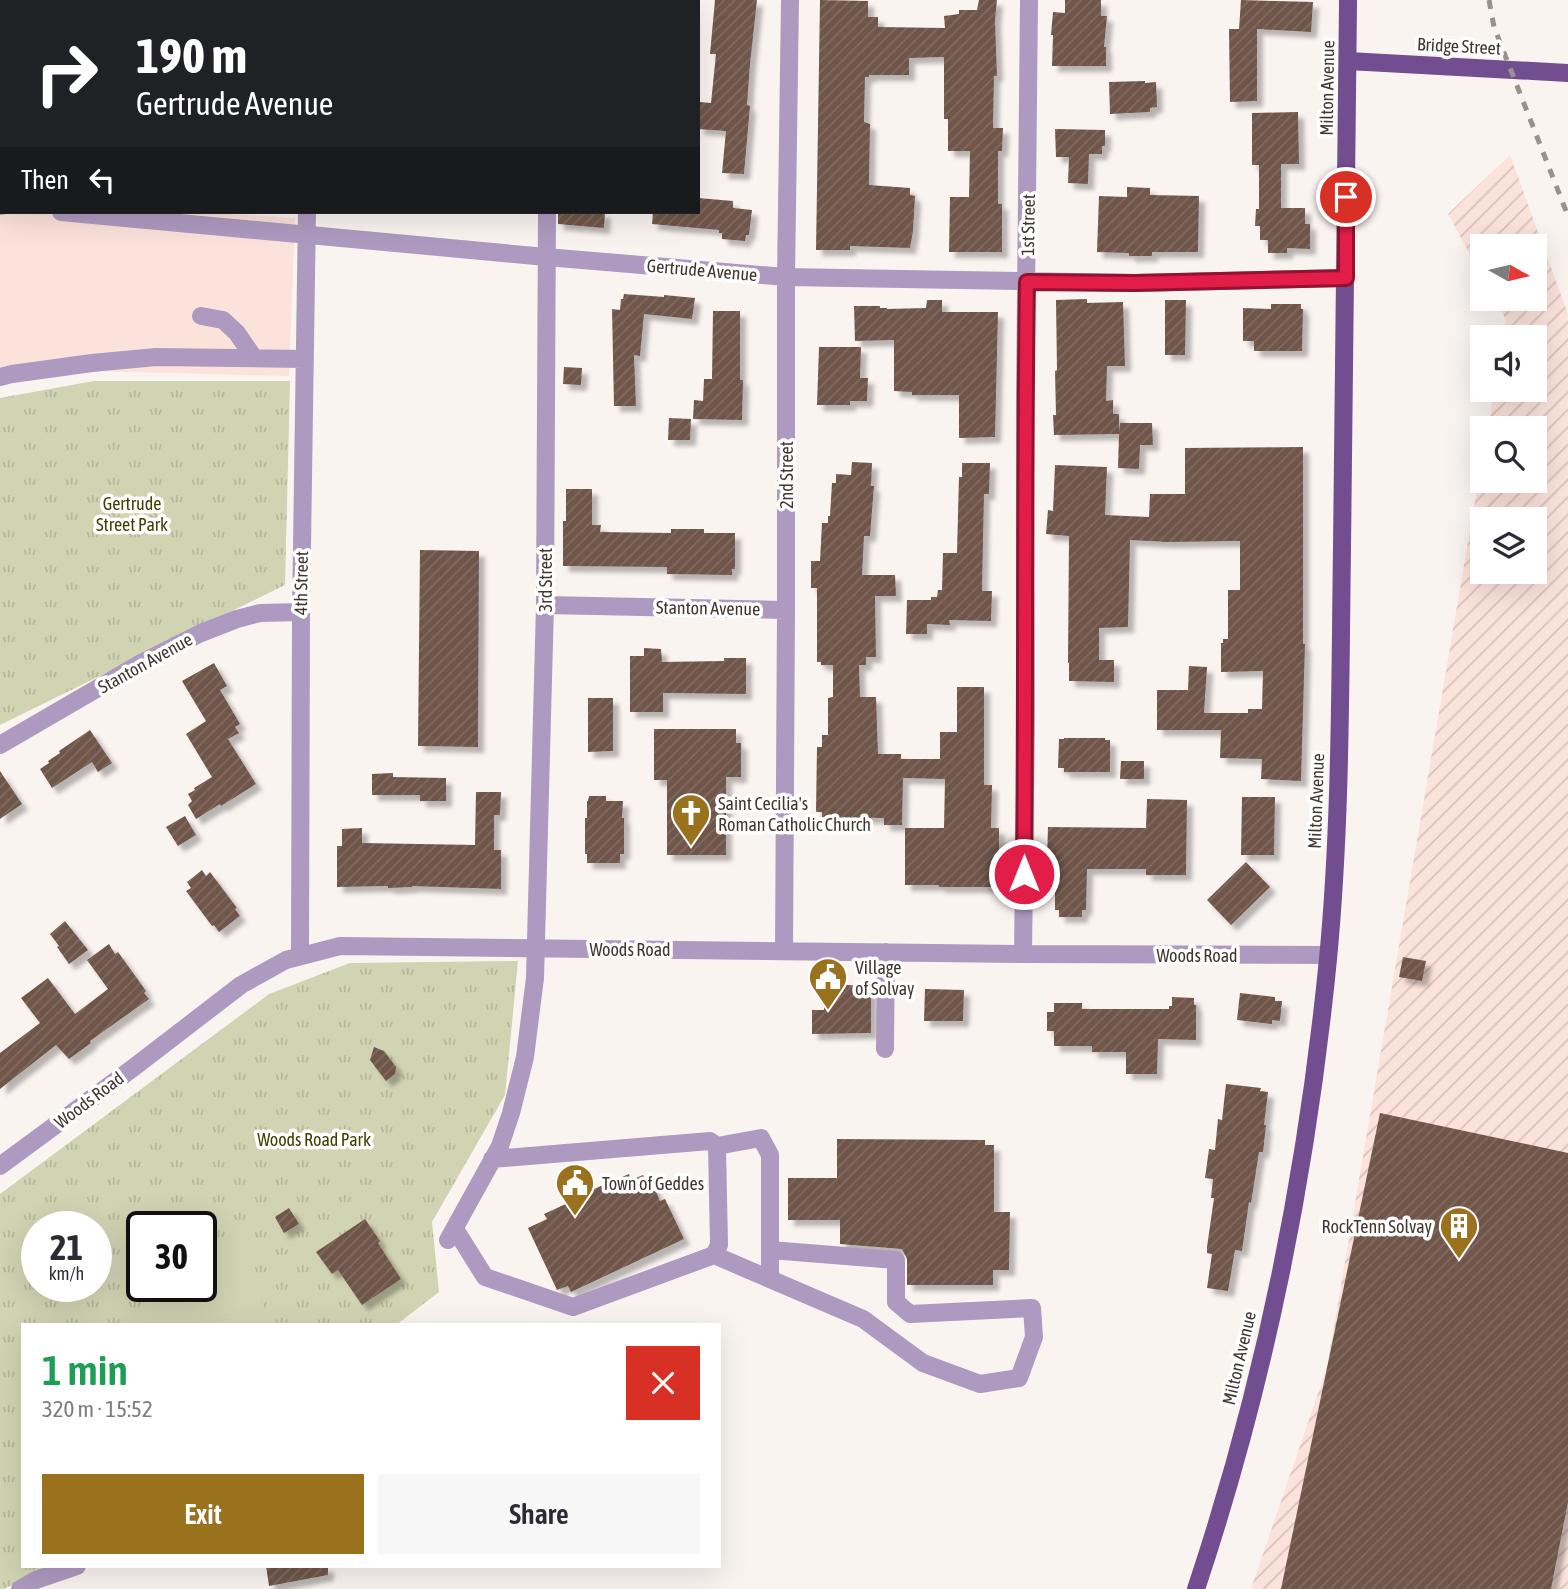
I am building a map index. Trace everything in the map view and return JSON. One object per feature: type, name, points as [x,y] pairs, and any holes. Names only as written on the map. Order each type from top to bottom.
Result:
[{"type":"main road","name":"Milton Avenue","points":[[1196,1589],[1220,1516],[1255,1388],[1287,1245],[1317,1057],[1328,955],[1339,792],[1349,0]]},
{"type":"main road","name":"Bridge Street","points":[[1348,61],[1568,74]]},
{"type":"street","name":"2nd Street","points":[[784,950],[786,277],[790,0]]},
{"type":"street","name":"1st Street","points":[[1023,954],[1029,0]]},
{"type":"street","name":"Gertrude Avenue","points":[[82,214],[786,277],[1135,283],[1346,278]]},
{"type":"street","name":"4th Street","points":[[300,955],[301,612],[307,214]]},
{"type":"street","name":"3rd Street","points":[[547,214],[545,605],[535,978],[525,1057],[511,1114],[500,1146],[451,1235],[485,1277],[573,1307],[714,1255]]},
{"type":"street","points":[[201,316],[223,320],[237,333],[254,358]]},
{"type":"street","points":[[0,377],[92,363],[156,357],[304,359]]},
{"type":"street","name":"Stanton Avenue","points":[[545,605],[786,610]]},
{"type":"street","name":"Stanton Avenue","points":[[0,745],[141,663],[201,633],[260,613],[301,612]]},
{"type":"street","name":"Woods Road","points":[[0,1166],[241,985],[286,960],[340,946],[1328,955]]},
{"type":"street","points":[[885,1049],[886,952]]},
{"type":"street","points":[[492,1159],[710,1141],[717,1146],[761,1138],[770,1155],[770,1279]]},
{"type":"street","points":[[717,1146],[719,1245],[714,1255],[863,1319],[886,1336],[923,1363],[980,1384],[1019,1378],[1034,1337],[1032,1308],[910,1314],[886,1336]]},
{"type":"street","points":[[770,1250],[896,1260],[896,1302],[910,1314]]},
{"type":"street","points":[[20,1589],[36,1580],[70,1568]]},
{"type":"shaded area","points":[[1510,155],[1539,234],[1470,234],[1470,255],[1448,214]]},
{"type":"shaded area","points":[[0,214],[232,214],[295,218],[289,376],[95,371],[0,382]]},
{"type":"shaded area","points":[[1547,256],[1568,314],[1568,1589],[1251,1589],[1327,1367],[1470,530],[1470,584],[1547,584],[1547,507],[1474,507],[1476,493],[1547,493],[1547,416],[1490,416],[1492,402],[1547,402],[1547,325],[1505,325],[1502,312],[1547,312]]},
{"type":"green space","name":"Gertrude Street Park","points":[[94,381],[290,381],[285,585],[0,725],[0,398]]},
{"type":"green space","name":"Woods Road Park","points":[[518,961],[505,1095],[432,1222],[439,1292],[399,1323],[21,1323],[21,1568],[46,1568],[4,1589],[0,1589],[0,1194],[269,994],[350,963]]},
{"type":"green space","points":[[248,1233],[266,1323],[138,1323],[141,1302],[217,1302],[217,1238]]},
{"type":"building","points":[[715,0],[757,0],[750,64],[747,105],[750,106],[744,174],[722,173],[726,131],[700,129],[700,102],[711,103],[716,54],[710,54]]},
{"type":"building","points":[[820,0],[868,1],[868,17],[878,17],[878,27],[945,28],[944,16],[959,14],[959,10],[977,10],[979,0],[997,0],[997,76],[994,76],[993,128],[1003,128],[1002,151],[998,151],[1002,252],[949,252],[950,197],[969,197],[970,151],[948,151],[948,119],[944,119],[944,57],[909,58],[909,75],[865,77],[864,122],[870,124],[869,185],[910,188],[910,195],[915,196],[910,248],[850,246],[850,250],[816,250]]},
{"type":"building","points":[[1065,0],[1101,0],[1101,16],[1107,16],[1104,47],[1106,66],[1052,66],[1053,12],[1065,13]]},
{"type":"building","points":[[1241,0],[1313,2],[1311,32],[1257,29],[1257,101],[1230,102],[1229,29],[1239,29]]},
{"type":"building","points":[[1109,82],[1156,82],[1157,107],[1150,108],[1150,112],[1110,114]]},
{"type":"building","points":[[1298,112],[1299,164],[1281,164],[1281,208],[1305,208],[1305,224],[1310,224],[1310,249],[1287,248],[1287,253],[1268,253],[1268,240],[1260,240],[1260,226],[1255,226],[1256,209],[1259,209],[1259,165],[1252,165],[1252,113]]},
{"type":"building","points":[[1055,129],[1105,130],[1102,154],[1089,154],[1088,184],[1068,183],[1069,157],[1056,157]]},
{"type":"building","points":[[1127,187],[1150,188],[1150,195],[1199,196],[1198,252],[1152,252],[1152,256],[1129,256],[1129,253],[1097,252],[1099,196],[1127,197]]},
{"type":"building","points":[[700,198],[733,201],[733,208],[752,210],[749,235],[746,235],[745,241],[722,239],[719,230],[652,224],[653,214],[700,214]]},
{"type":"building","points":[[558,214],[605,214],[604,228],[558,224]]},
{"type":"building","points":[[624,294],[695,298],[692,319],[644,314],[640,356],[634,355],[636,406],[614,406],[612,309],[620,310]]},
{"type":"building","points":[[1087,299],[1087,303],[1123,302],[1125,366],[1107,366],[1106,401],[1113,400],[1113,414],[1119,414],[1119,432],[1120,423],[1152,423],[1153,445],[1140,445],[1139,469],[1118,468],[1119,434],[1054,435],[1056,300]]},
{"type":"building","points":[[927,300],[942,300],[942,312],[998,312],[995,437],[959,438],[959,395],[912,395],[912,392],[894,391],[894,340],[855,341],[854,306],[926,308]]},
{"type":"building","points":[[1165,300],[1186,300],[1185,355],[1165,355]]},
{"type":"building","points":[[1271,304],[1301,304],[1302,351],[1254,351],[1254,341],[1243,341],[1243,308],[1271,309]]},
{"type":"building","points":[[713,311],[740,311],[742,420],[693,419],[694,400],[703,401],[704,379],[712,379]]},
{"type":"building","points":[[819,347],[861,347],[860,378],[868,378],[867,401],[850,401],[850,405],[817,405]]},
{"type":"building","points":[[564,367],[582,368],[581,385],[563,384]]},
{"type":"building","points":[[669,418],[691,419],[690,440],[668,440]]},
{"type":"building","points":[[1303,447],[1305,644],[1301,781],[1261,779],[1262,759],[1220,758],[1221,730],[1157,730],[1157,690],[1188,690],[1189,666],[1207,667],[1204,713],[1248,713],[1248,709],[1262,709],[1263,671],[1221,672],[1221,643],[1223,639],[1228,639],[1228,590],[1240,590],[1240,541],[1130,540],[1128,627],[1099,628],[1099,660],[1114,660],[1114,682],[1069,681],[1069,536],[1046,534],[1048,510],[1053,511],[1055,465],[1107,467],[1105,515],[1149,517],[1150,494],[1185,494],[1185,448]]},
{"type":"building","points":[[852,462],[872,463],[871,486],[874,486],[870,536],[864,536],[862,575],[895,575],[896,596],[875,596],[876,657],[866,657],[866,665],[859,665],[860,697],[876,697],[878,754],[901,754],[901,759],[940,759],[940,732],[957,732],[957,687],[984,687],[984,785],[992,785],[991,828],[999,828],[999,887],[905,885],[905,828],[944,828],[945,779],[903,778],[902,825],[884,825],[884,818],[822,817],[822,812],[816,812],[817,747],[822,747],[822,735],[828,735],[828,698],[833,697],[833,665],[821,665],[821,662],[817,662],[817,588],[811,588],[811,561],[820,561],[822,523],[828,523],[830,516],[832,483],[836,483],[836,474],[851,475]]},
{"type":"building","points":[[962,463],[990,463],[989,494],[984,494],[982,591],[992,591],[991,621],[949,620],[950,625],[927,624],[927,634],[906,634],[907,600],[931,600],[931,597],[937,597],[938,590],[942,590],[943,553],[957,553],[959,477],[962,477]]},
{"type":"building","points":[[566,489],[592,489],[592,525],[601,525],[600,532],[671,533],[671,529],[704,529],[704,533],[735,533],[735,569],[732,569],[732,575],[667,574],[667,567],[563,566]]},
{"type":"building","points":[[420,550],[479,551],[478,747],[418,746]]},
{"type":"building","points":[[644,648],[661,649],[662,662],[746,658],[746,694],[663,693],[663,712],[630,712],[630,656],[644,656]]},
{"type":"building","points":[[214,663],[227,686],[220,690],[240,724],[235,727],[239,733],[228,739],[256,784],[196,819],[188,805],[192,801],[188,794],[212,777],[186,734],[206,721],[182,681]]},
{"type":"building","points":[[588,698],[613,698],[613,751],[588,752]]},
{"type":"building","points":[[654,729],[736,729],[736,743],[741,743],[741,777],[726,777],[726,855],[667,855],[667,780],[654,780]]},
{"type":"building","points":[[90,730],[112,763],[98,772],[92,762],[52,788],[40,769],[60,753],[59,751]]},
{"type":"building","points":[[1059,739],[1110,740],[1110,772],[1064,772],[1064,768],[1058,768]]},
{"type":"building","points":[[1121,761],[1144,761],[1144,779],[1120,779]]},
{"type":"building","points":[[0,771],[22,804],[0,819]]},
{"type":"building","points":[[393,773],[393,777],[446,778],[446,801],[420,801],[420,795],[372,795],[372,774]]},
{"type":"building","points":[[476,792],[501,792],[500,815],[494,815],[494,850],[501,850],[501,889],[337,887],[337,846],[342,846],[342,829],[362,828],[362,843],[475,845]]},
{"type":"building","points":[[589,796],[606,796],[606,801],[623,801],[624,854],[620,854],[620,863],[587,863],[585,818]]},
{"type":"building","points":[[1242,797],[1275,797],[1274,855],[1241,855]]},
{"type":"building","points":[[1147,799],[1187,800],[1186,875],[1146,875],[1146,869],[1087,869],[1086,910],[1082,910],[1082,917],[1059,917],[1059,910],[1055,910],[1055,857],[1047,857],[1048,827],[1146,828]]},
{"type":"building","points":[[185,816],[196,835],[178,846],[166,827]]},
{"type":"building","points":[[1246,862],[1270,887],[1231,925],[1207,900]]},
{"type":"building","points":[[202,870],[206,876],[210,872],[240,916],[219,932],[186,891],[191,888],[187,882]]},
{"type":"building","points":[[65,921],[88,950],[69,964],[50,934]]},
{"type":"building","points":[[109,944],[115,954],[118,952],[149,999],[69,1059],[56,1045],[0,1089],[0,1053],[40,1023],[21,998],[48,978],[75,1014],[108,989],[87,960]]},
{"type":"building","points":[[1403,957],[1426,961],[1422,981],[1399,977]]},
{"type":"building","points":[[824,984],[871,986],[871,1033],[812,1034],[812,1010],[824,1010]]},
{"type":"building","points":[[925,989],[964,990],[963,1021],[924,1021]]},
{"type":"building","points":[[1240,993],[1275,997],[1275,1001],[1282,1001],[1280,1021],[1272,1020],[1272,1024],[1237,1020]]},
{"type":"building","points":[[1172,997],[1194,998],[1196,1040],[1158,1039],[1157,1074],[1126,1074],[1126,1052],[1092,1052],[1092,1046],[1054,1046],[1054,1031],[1047,1031],[1047,1012],[1054,1012],[1054,1003],[1082,1003],[1082,1009],[1169,1009],[1169,1006],[1172,1006]]},
{"type":"building","points":[[374,1047],[384,1051],[396,1067],[395,1074],[386,1081],[370,1060]]},
{"type":"building","points":[[1226,1084],[1261,1088],[1260,1091],[1268,1092],[1263,1152],[1259,1152],[1242,1251],[1235,1250],[1228,1291],[1207,1288],[1212,1254],[1207,1253],[1207,1247],[1214,1198],[1211,1198],[1213,1179],[1205,1178],[1209,1149],[1215,1150],[1218,1119],[1222,1120]]},
{"type":"building","name":"RockTenn Solvay","points":[[1380,1113],[1568,1153],[1568,1502],[1551,1589],[1281,1589]]},
{"type":"building","points":[[837,1139],[985,1140],[985,1145],[994,1145],[994,1212],[1010,1212],[1009,1270],[993,1270],[993,1285],[907,1285],[907,1259],[902,1249],[840,1244],[840,1220],[788,1220],[788,1178],[837,1178]]},
{"type":"building","points":[[629,1174],[631,1180],[643,1175],[646,1180],[650,1178],[660,1201],[665,1199],[684,1239],[571,1292],[568,1286],[557,1290],[528,1228],[547,1219],[544,1214]]},
{"type":"building","points":[[289,1208],[299,1224],[284,1233],[275,1217]]},
{"type":"building","points":[[365,1219],[401,1279],[362,1305],[338,1270],[332,1274],[316,1252]]},
{"type":"building","points":[[266,1568],[328,1568],[328,1575],[269,1586]]},
{"type":"railway","points":[[1489,0],[1494,27],[1568,216]]},
{"type":"place","name":"Saint Cecilia's Roman Catholic Church","points":[[691,847]]},
{"type":"place","name":"Village of Solvay","points":[[828,1011]]},
{"type":"place","name":"Town of Geddes","points":[[575,1217]]},
{"type":"place","name":"RockTenn Solvay","points":[[1459,1260]]},
{"type":"route","points":[[1024,874],[1027,282],[1135,283],[1346,278],[1346,197]]}]
